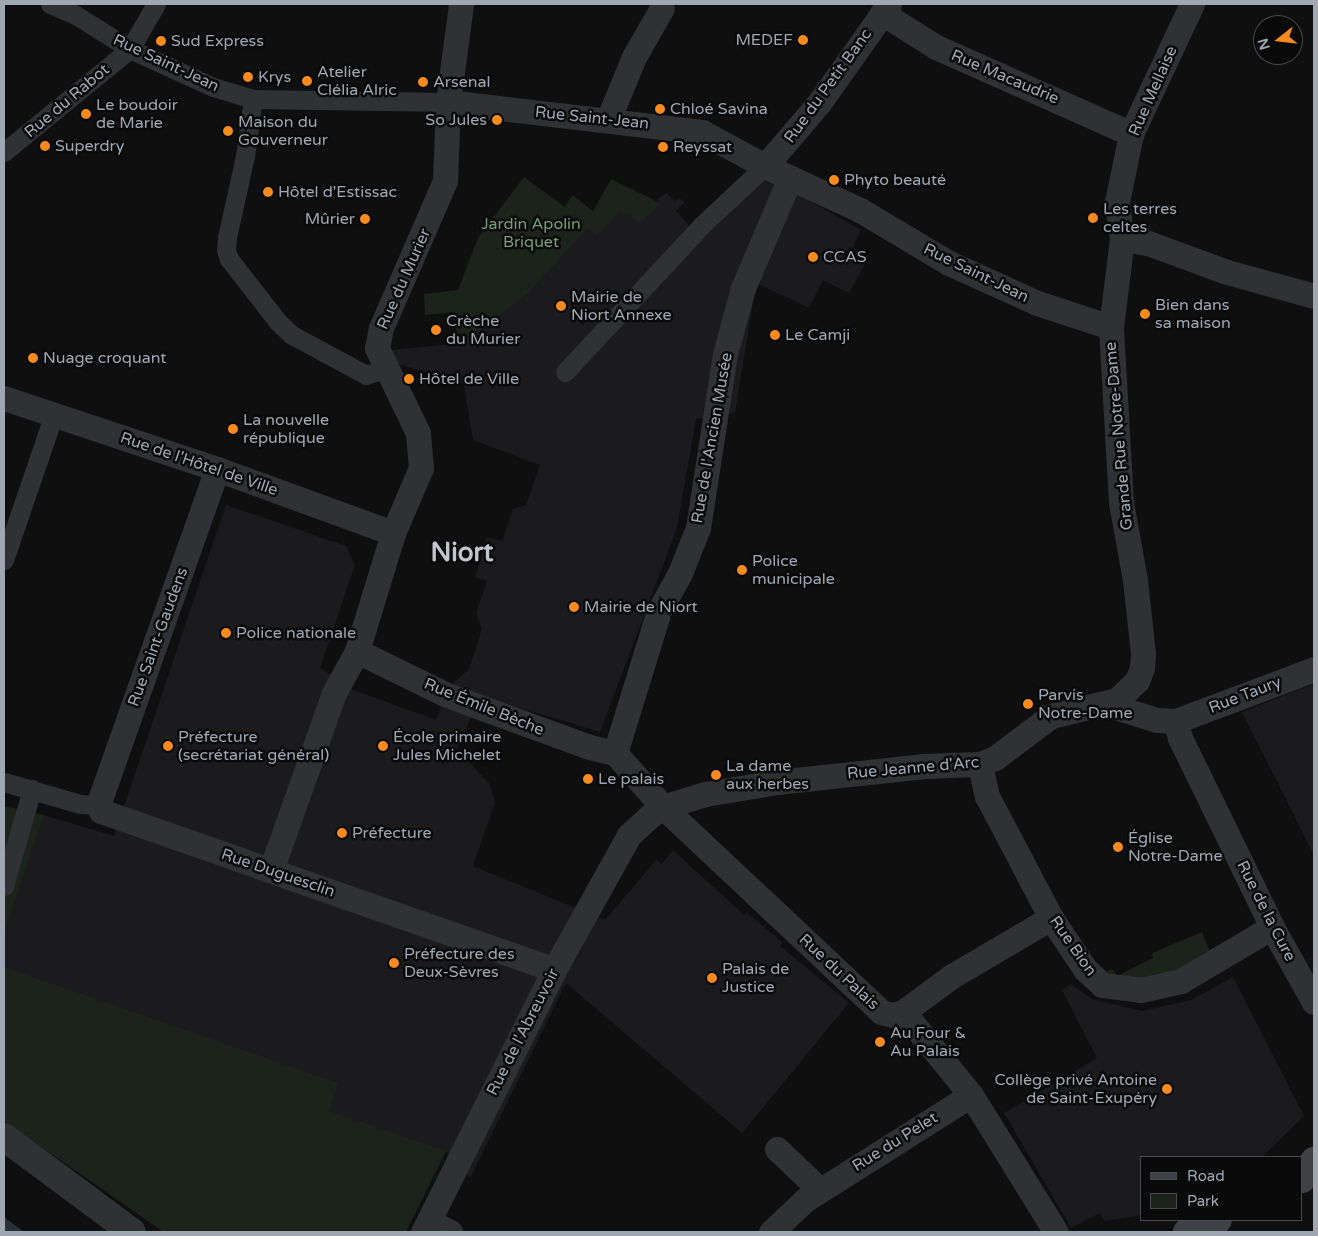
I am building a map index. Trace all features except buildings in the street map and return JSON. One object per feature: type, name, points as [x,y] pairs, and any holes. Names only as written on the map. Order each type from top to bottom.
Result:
[{"type":"main road","points":[[1303,1178],[1314,1161]]},
{"type":"main road","points":[[1187,1232],[1215,1221]]},
{"type":"main road","points":[[1221,1232],[1236,1221]]},
{"type":"street","name":"Rue Saint-Jean","points":[[50,4],[74,14],[130,49],[213,87],[253,99],[448,102],[696,130],[765,166],[860,210],[949,263],[1037,303],[1111,327]]},
{"type":"street","points":[[130,49],[156,4]]},
{"type":"street","name":"Rue du Murier","points":[[271,870],[334,693],[357,651],[393,533],[421,468],[418,433],[384,369],[377,348],[381,328],[445,181],[448,102],[461,4]]},
{"type":"street","name":"Rue Mellaise","points":[[1122,239],[1117,202],[1131,134],[1192,4]]},
{"type":"street","points":[[608,120],[634,57],[662,8]]},
{"type":"street","name":"Rue Macaudrie","points":[[885,9],[936,47],[1131,134]]},
{"type":"street","name":"Rue du Petit Banc","points":[[765,166],[820,103],[885,9]]},
{"type":"street","name":"Rue du Rabot","points":[[4,152],[130,49]]},
{"type":"street","points":[[253,99],[245,156],[227,237],[226,250],[230,259],[278,322],[292,334],[366,375],[384,369]]},
{"type":"street","points":[[565,372],[702,225],[765,166]]},
{"type":"street","name":"Rue de l'Ancien Musée","points":[[615,753],[659,611],[698,528],[733,326],[743,288],[790,178]]},
{"type":"street","points":[[1122,239],[1148,243],[1227,272],[1314,296]]},
{"type":"street","name":"Grande Rue Notre-Dame","points":[[1105,704],[1117,700],[1137,681],[1142,668],[1143,653],[1135,580],[1121,502],[1111,327],[1122,239]]},
{"type":"street","name":"Rue de l'Hôtel de Ville","points":[[4,398],[217,469],[393,533]]},
{"type":"street","points":[[4,560],[10,522],[54,414]]},
{"type":"street","name":"Rue Saint-Gaudens","points":[[98,805],[217,469]]},
{"type":"street","name":"Rue Émile Bèche","points":[[357,651],[447,695],[586,746],[615,753]]},
{"type":"street","name":"Rue Taury","points":[[1176,721],[1314,669]]},
{"type":"street","points":[[1105,704],[1157,720],[1176,721]]},
{"type":"street","name":"Rue Jeanne d'Arc","points":[[663,807],[705,794],[777,782],[914,767],[980,764],[995,758],[1051,716],[1105,704]]},
{"type":"street","name":"Rue de la Cure","points":[[1176,721],[1180,738],[1272,927],[1314,1002]]},
{"type":"street","name":"Rue du Palais","points":[[615,753],[663,807],[881,1012],[892,1015],[903,1012],[971,1095],[1056,1232]]},
{"type":"street","name":"Rue Bion","points":[[980,764],[987,796],[1052,918],[1085,969],[1102,985],[1119,990],[1157,988],[1181,981],[1272,927]]},
{"type":"street","name":"Rue Duguesclin","points":[[4,782],[80,804],[98,805],[106,815],[271,870],[554,970]]},
{"type":"street","points":[[4,886],[32,790]]},
{"type":"street","name":"Rue de l'Abreuvoir","points":[[434,1229],[554,970],[629,835],[663,807]]},
{"type":"street","points":[[903,1012],[952,976],[1052,918]]},
{"type":"street","name":"Rue du Pelet","points":[[771,1232],[820,1190],[971,1095]]},
{"type":"street","points":[[4,1137],[132,1232]]},
{"type":"street","points":[[777,1149],[820,1190]]},
{"type":"shaded area","points":[[764,180],[798,194],[861,230],[850,253],[866,262],[849,293],[823,280],[809,308],[756,283],[735,413],[696,419],[677,528],[600,732],[481,696],[456,749],[489,783],[495,803],[473,866],[605,920],[656,860],[662,864],[673,850],[744,915],[747,913],[782,942],[780,946],[849,1003],[742,1133],[566,983],[470,1178],[446,1151],[406,1232],[164,1232],[4,1121],[4,933],[44,815],[114,836],[226,505],[346,546],[355,565],[320,668],[354,690],[436,720],[450,686],[469,669],[482,629],[476,613],[487,581],[475,577],[487,537],[502,541],[513,509],[526,505],[540,465],[473,440],[464,384],[392,362],[391,350],[464,343],[479,348],[469,340],[588,228],[597,236],[620,212],[660,203],[657,199],[666,193],[675,201],[679,198],[685,202],[676,211],[702,240]]},
{"type":"shaded area","points":[[1314,684],[1314,855],[1242,712]]},
{"type":"shaded area","name":"Collège privé Antoine de Saint-Exupéry","points":[[1233,977],[1304,1116],[1263,1156],[1140,1156],[1140,1215],[1104,1221],[1100,1213],[1071,1228],[1004,1113],[1097,1058],[1062,990],[1071,984],[1092,999],[1142,1011],[1191,1000]]},
{"type":"shaded area","points":[[4,1217],[24,1232],[4,1232]]},
{"type":"green space","name":"Jardin Apolin Briquet","points":[[524,177],[565,207],[572,195],[593,211],[611,179],[660,203],[641,223],[620,212],[597,236],[588,228],[530,291],[469,339],[480,344],[479,348],[457,343],[455,312],[425,315],[424,294],[458,290],[478,238]]},
{"type":"green space","points":[[4,806],[44,815],[4,933]]},
{"type":"green space","points":[[1202,932],[1211,954],[1153,982],[1118,976],[1153,958],[1152,953]]},
{"type":"green space","points":[[4,967],[338,1083],[329,1111],[446,1151],[406,1232],[164,1232],[4,1121]]},
{"type":"green space","points":[[1112,969],[1117,976],[1102,973]]},
{"type":"place","name":"MEDEF","points":[[803,40]]},
{"type":"place","name":"Sud Express","points":[[161,41]]},
{"type":"place","name":"Krys","points":[[248,77]]},
{"type":"place","name":"Atelier Clélia Alric","points":[[307,81]]},
{"type":"place","name":"Arsenal","points":[[423,82]]},
{"type":"place","name":"Chloé Savina","points":[[660,109]]},
{"type":"place","name":"Le boudoir de Marie","points":[[86,114]]},
{"type":"place","name":"So Jules","points":[[497,120]]},
{"type":"place","name":"Maison du Gouverneur","points":[[228,131]]},
{"type":"place","name":"Superdry","points":[[45,146]]},
{"type":"place","name":"Reyssat","points":[[663,147]]},
{"type":"place","name":"Phyto beauté","points":[[834,180]]},
{"type":"place","name":"Hôtel d'Estissac","points":[[268,192]]},
{"type":"place","name":"Les terres celtes","points":[[1093,218]]},
{"type":"place","name":"Mûrier","points":[[365,219]]},
{"type":"place","name":"CCAS","points":[[813,257]]},
{"type":"place","name":"Mairie de Niort Annexe","points":[[561,306]]},
{"type":"place","name":"Bien dans sa maison","points":[[1145,314]]},
{"type":"place","name":"Crèche du Murier","points":[[436,330]]},
{"type":"place","name":"Le Camji","points":[[775,335]]},
{"type":"place","name":"Nuage croquant","points":[[33,358]]},
{"type":"place","name":"Hôtel de Ville","points":[[409,379]]},
{"type":"place","name":"La nouvelle république","points":[[233,429]]},
{"type":"place","name":"Police municipale","points":[[742,570]]},
{"type":"place","name":"Mairie de Niort","points":[[574,607]]},
{"type":"place","name":"Police nationale","points":[[226,633]]},
{"type":"place","name":"Parvis Notre-Dame","points":[[1028,704]]},
{"type":"place","name":"Préfecture (secrétariat général)","points":[[168,746]]},
{"type":"place","name":"École primaire Jules Michelet","points":[[383,746]]},
{"type":"place","name":"La dame aux herbes","points":[[716,775]]},
{"type":"place","name":"Le palais","points":[[588,779]]},
{"type":"place","name":"Préfecture","points":[[342,833]]},
{"type":"place","name":"Église Notre-Dame","points":[[1118,847]]},
{"type":"place","name":"Préfecture des Deux-Sèvres","points":[[394,963]]},
{"type":"place","name":"Palais de Justice","points":[[712,978]]},
{"type":"place","name":"Au Four & Au Palais","points":[[880,1042]]},
{"type":"place","name":"Collège privé Antoine de Saint-Exupéry","points":[[1167,1089]]},
{"type":"district","name":"Niort","points":[[462,553]]}]
